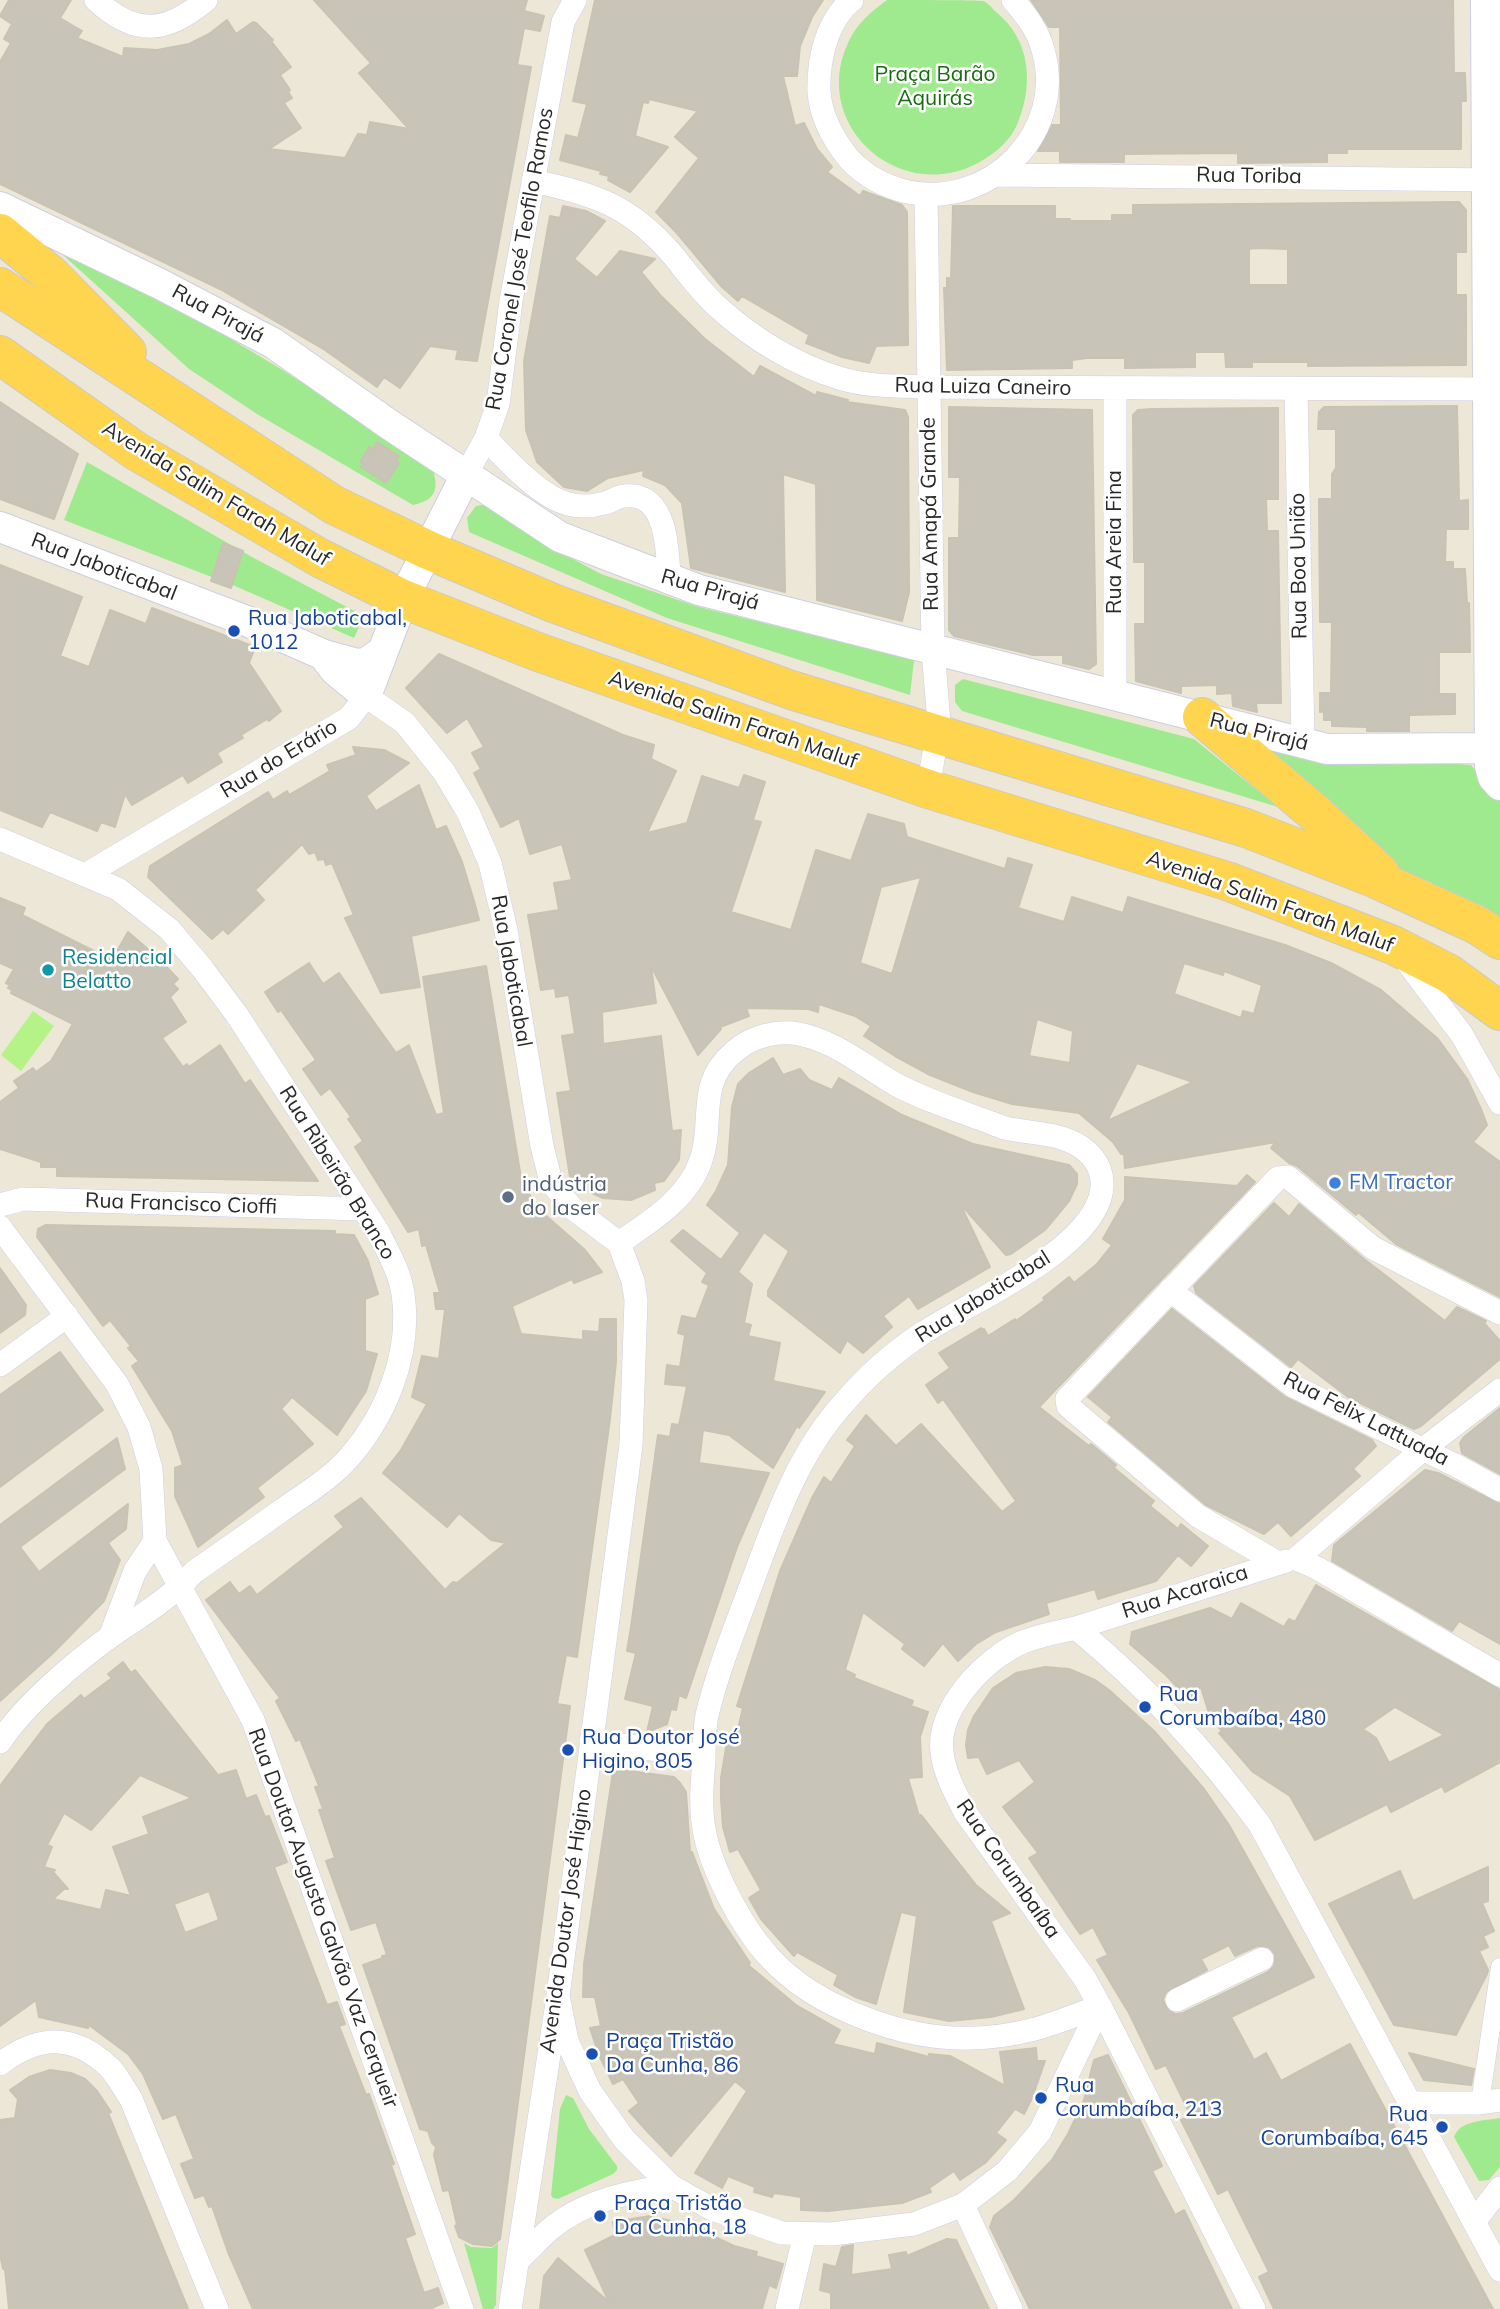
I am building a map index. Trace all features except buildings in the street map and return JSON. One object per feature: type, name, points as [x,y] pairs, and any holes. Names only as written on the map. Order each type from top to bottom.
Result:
[{"type":"highway","points":[[0,233],[51,275],[180,406]]},
{"type":"highway","points":[[0,287],[334,505],[428,550],[553,603],[790,690],[1246,828],[1396,888],[1477,925],[1500,940]]},
{"type":"highway","name":"Avenida Salim Farah Maluf","points":[[0,355],[136,451],[320,558],[403,599],[538,652],[928,789],[1227,881],[1393,945],[1448,973],[1500,1011]]},
{"type":"highway","points":[[1202,718],[1316,814],[1396,888]]},
{"type":"street","points":[[96,0],[109,12],[135,24],[162,26],[186,17],[206,0]]},
{"type":"street","name":"Rua Coronel José Teofilo Ramos","points":[[428,550],[486,438],[500,395],[511,301],[563,22],[575,0]]},
{"type":"street","points":[[852,0],[827,34],[818,70],[820,107],[834,141],[858,169],[890,188],[926,195],[964,191],[998,175],[1024,150],[1040,120],[1047,85],[1043,50],[1029,18],[1013,0]]},
{"type":"street","points":[[1486,0],[1494,180],[1495,748],[1491,771],[1500,785]]},
{"type":"street","name":"Rua Toriba","points":[[998,175],[1494,180]]},
{"type":"street","name":"Rua Luiza Caneiro","points":[[533,181],[577,190],[613,204],[643,225],[719,308],[746,329],[810,368],[841,379],[883,386],[929,387],[1494,389]]},
{"type":"street","name":"Rua Amapá Grande","points":[[926,195],[933,649],[939,723],[928,789]]},
{"type":"street","name":"Rua Pirajá","points":[[0,206],[273,343],[390,425],[560,537],[699,590],[1327,749],[1495,748]]},
{"type":"street","name":"Rua Areia Fina","points":[[1115,389],[1115,695]]},
{"type":"street","name":"Rua Boa União","points":[[1296,389],[1303,742]]},
{"type":"street","points":[[486,438],[530,482],[566,504],[586,506],[623,496],[638,496],[648,502],[663,523],[668,545],[669,579]]},
{"type":"street","name":"Rua Jaboticabal","points":[[0,527],[257,625],[324,655],[357,664],[366,663],[383,651]]},
{"type":"street","name":"Rua do Erário","points":[[85,875],[349,718],[366,696],[403,599],[428,550]]},
{"type":"street","name":"Rua Jaboticabal","points":[[324,655],[335,670],[405,723],[444,772],[468,812],[490,863],[506,930],[551,1182],[570,1207],[619,1243],[670,1206],[690,1182],[700,1163],[707,1138],[709,1089],[720,1068],[734,1051],[752,1040],[776,1033],[797,1034],[821,1040],[899,1086],[1003,1127],[1064,1138],[1085,1149],[1097,1163],[1104,1179],[1099,1201],[1088,1221],[1066,1243],[1039,1265],[919,1336],[881,1364],[839,1407],[814,1443],[790,1488],[735,1630],[706,1715],[702,1798],[704,1832],[723,1886],[738,1918],[761,1950],[785,1975],[813,1995],[892,2029],[934,2038],[969,2039],[1032,2030],[1100,2006]]},
{"type":"street","name":"Rua Ribeirão Branco","points":[[0,839],[118,889],[169,929],[202,968],[237,1015],[394,1263],[403,1293],[405,1327],[385,1404],[368,1432],[342,1465],[194,1572],[180,1588],[110,1637],[58,1679],[9,1728],[0,1742]]},
{"type":"street","points":[[1393,945],[1462,1035],[1500,1103]]},
{"type":"street","points":[[1500,1313],[1373,1248],[1288,1177],[1278,1178],[1067,1399],[1068,1406],[1198,1516],[1286,1561],[1317,1568],[1500,1675]]},
{"type":"street","name":"Rua Francisco Cioffi","points":[[0,1205],[23,1199],[362,1209]]},
{"type":"street","points":[[0,1227],[117,1384],[139,1427],[150,1469],[155,1541],[135,1572],[110,1637]]},
{"type":"street","name":"Avenida Doutor José Higino","points":[[510,2309],[558,1996],[631,1445],[636,1300],[633,1281],[619,1243]]},
{"type":"street","name":"Rua Felix Lattuada","points":[[1170,1290],[1293,1386],[1500,1490]]},
{"type":"street","points":[[0,1365],[67,1316]]},
{"type":"street","points":[[1286,1561],[1500,1390]]},
{"type":"street","name":"Rua Doutor Augusto Galvão Vaz Cerqueir","points":[[155,1541],[253,1720],[463,2309]]},
{"type":"street","name":"Rua Acaraica","points":[[1076,1628],[1286,1561]]},
{"type":"street","points":[[1076,1628],[1127,1671],[1170,1715],[1225,1777],[1260,1825],[1500,2270]]},
{"type":"street","name":"Rua Corumbaíba","points":[[1076,1628],[1025,1641],[999,1654],[978,1673],[944,1724],[942,1752],[950,1782],[965,1812],[1080,1972],[1100,2006],[1254,2309]]},
{"type":"street","points":[[591,1741],[704,1756]]},
{"type":"street","points":[[1177,2000],[1262,1959]]},
{"type":"street","points":[[1410,2103],[1490,2102],[1500,1967]]},
{"type":"street","points":[[558,1996],[568,2041],[590,2091],[624,2138],[671,2186],[712,2209],[782,2233],[805,2234],[831,2234],[914,2224],[963,2205],[1007,2171],[1040,2132],[1100,2006]]},
{"type":"street","points":[[0,2064],[27,2046],[54,2041],[84,2048],[110,2068],[131,2099],[217,2309]]},
{"type":"street","points":[[544,2078],[559,2068],[578,2063]]},
{"type":"street","points":[[614,2197],[632,2183],[640,2166],[638,2152]]},
{"type":"street","points":[[517,2261],[553,2227],[578,2211],[614,2197],[671,2186]]},
{"type":"street","points":[[1474,2222],[1500,2188]]},
{"type":"street","points":[[963,2205],[1011,2309]]},
{"type":"street","points":[[787,2309],[805,2234]]},
{"type":"green space","name":"Praça Barão Aquirás","points":[[887,0],[983,1],[1007,23],[1016,36],[1026,65],[1026,96],[1022,112],[1009,138],[984,160],[948,173],[919,174],[892,165],[869,150],[852,128],[841,102],[839,73],[855,30]]},
{"type":"green space","points":[[70,243],[281,369],[432,467],[434,492],[427,500],[413,505],[257,414],[189,369],[62,254]]},
{"type":"green space","points":[[87,462],[252,557],[364,616],[354,638],[235,586],[64,520]]},
{"type":"green space","points":[[490,504],[537,540],[601,574],[699,607],[914,660],[910,695],[667,618],[469,532],[467,518],[476,506]]},
{"type":"green space","points":[[963,679],[1194,739],[1278,807],[962,711],[955,702],[955,685]]},
{"type":"green space","points":[[1256,744],[1313,753],[1471,765],[1500,801],[1500,921],[1389,871]]},
{"type":"green space","points":[[33,1011],[54,1026],[21,1071],[1,1055]]},
{"type":"green space","points":[[566,2095],[573,2098],[589,2129],[617,2166],[617,2170],[558,2199],[551,2195],[560,2109]]},
{"type":"green space","points":[[1500,2118],[1500,2167],[1489,2180],[1479,2181],[1454,2137],[1461,2127],[1467,2124]]},
{"type":"green space","points":[[464,2243],[471,2247],[492,2248],[498,2243],[496,2305],[493,2309],[483,2309]]},
{"type":"place","name":"Rua Jaboticabal, 1012","points":[[234,631]]},
{"type":"place","name":"Residencial Belatto","points":[[48,970]]},
{"type":"place","name":"FM Tractor","points":[[1335,1183]]},
{"type":"place","name":"indústria do laser","points":[[508,1197]]},
{"type":"place","name":"Rua Corumbaíba, 480","points":[[1145,1707]]},
{"type":"place","name":"Rua Doutor José Higino, 805","points":[[568,1750]]},
{"type":"place","name":"Praça Tristão Da Cunha, 86","points":[[592,2054]]},
{"type":"place","name":"Rua Corumbaíba, 213","points":[[1041,2098]]},
{"type":"place","name":"Rua Corumbaíba, 645","points":[[1442,2127]]},
{"type":"place","name":"Praça Tristão Da Cunha, 18","points":[[600,2216]]}]
